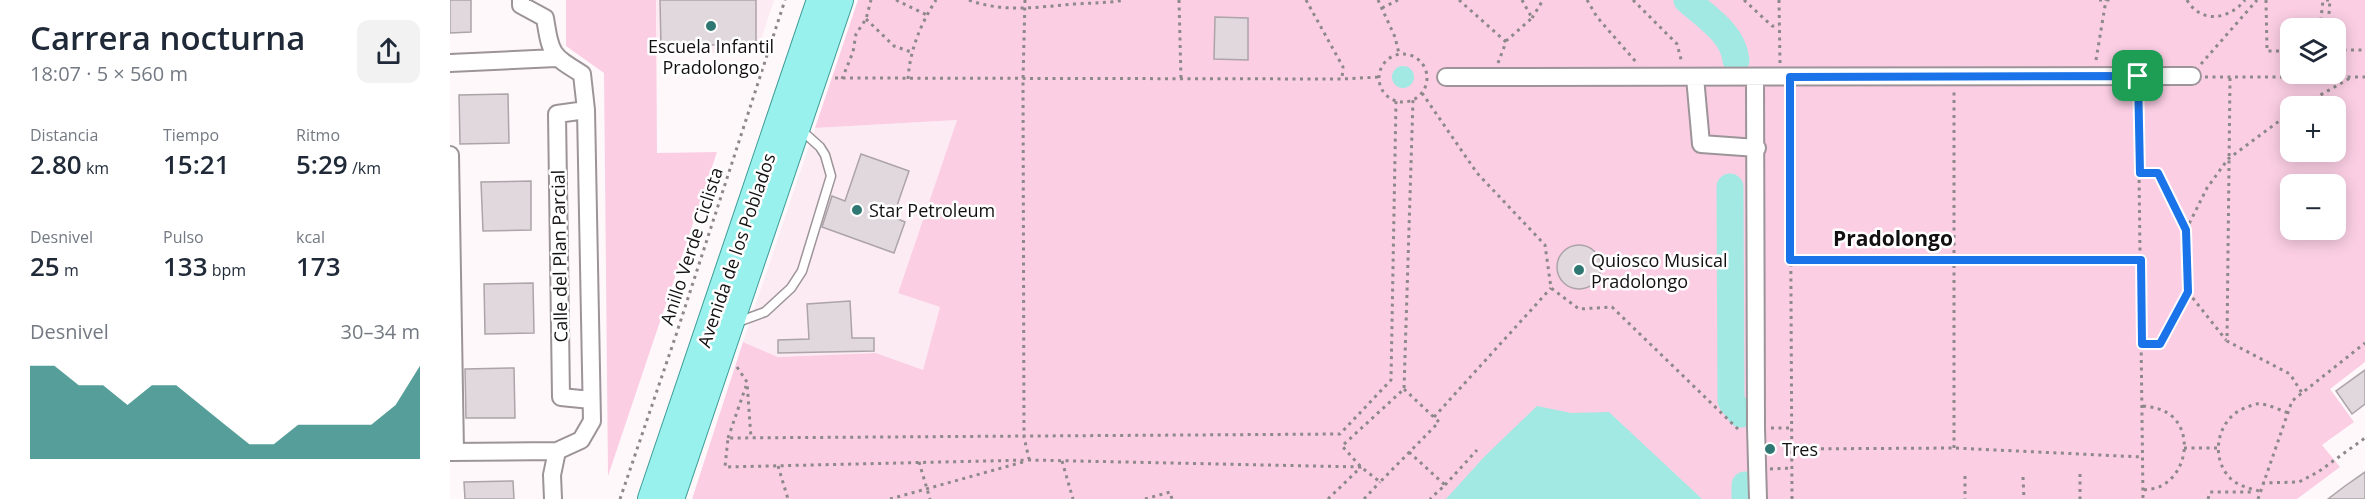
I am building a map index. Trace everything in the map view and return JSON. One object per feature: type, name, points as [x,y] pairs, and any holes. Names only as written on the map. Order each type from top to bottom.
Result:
[{"type":"main road","name":"Avenida de los Poblados","points":[[651,499],[820,0]]},
{"type":"main road","name":"Avenida de los Poblados","points":[[671,499],[840,0]]},
{"type":"street","points":[[450,63],[556,58],[549,41],[545,18],[521,5],[521,0]]},
{"type":"street","name":"Calle del Plan Parcial","points":[[556,58],[582,74],[586,110],[592,421],[581,440],[557,451]]},
{"type":"street","points":[[1446,77],[2192,76]]},
{"type":"street","points":[[1689,77],[1701,144],[1757,148]]},
{"type":"street","points":[[1755,77],[1758,499]]},
{"type":"street","name":"Calle del Plan Parcial","points":[[586,110],[557,114],[561,398],[591,400]]},
{"type":"street","points":[[450,155],[452,452],[557,451],[552,475],[553,499]]},
{"type":"lane","points":[[732,323],[765,312],[791,288],[802,271],[831,176],[825,155],[820,147],[798,127]]},
{"type":"path","name":"Anillo Verde Ciclista","points":[[620,499],[680,324],[785,0]]},
{"type":"path","points":[[841,80],[853,52],[856,34],[866,19],[871,0]]},
{"type":"path","points":[[896,0],[927,15]]},
{"type":"path","points":[[908,79],[911,52],[936,0]]},
{"type":"path","points":[[969,0],[995,8],[1108,3],[1125,0]]},
{"type":"path","points":[[1025,0],[1023,79],[1024,437],[1029,460]]},
{"type":"path","points":[[1179,0],[1181,79]]},
{"type":"path","points":[[1306,0],[1342,67],[1342,79]]},
{"type":"path","points":[[1378,0],[1395,37],[1399,54]]},
{"type":"path","points":[[1382,8],[1398,0]]},
{"type":"path","points":[[1459,0],[1506,42]]},
{"type":"path","points":[[1522,0],[1532,18]]},
{"type":"path","points":[[1494,77],[1506,42],[1532,18],[1543,0]]},
{"type":"path","points":[[1587,0],[1597,17],[1636,62],[1641,77]]},
{"type":"path","points":[[1633,0],[1677,44],[1689,77]]},
{"type":"path","points":[[1744,0],[1772,26],[1779,26]]},
{"type":"path","points":[[1779,0],[1779,26],[1785,77],[1790,260],[1791,499]]},
{"type":"path","points":[[2100,0],[2113,0]]},
{"type":"path","points":[[2187,0],[2199,13],[2219,17],[2238,8],[2244,0]]},
{"type":"path","points":[[2257,0],[2192,76],[2365,77]]},
{"type":"path","points":[[2266,0],[2267,51],[2280,51]]},
{"type":"path","points":[[2321,18],[2324,0],[2330,0],[2329,18]]},
{"type":"path","points":[[2093,76],[2106,1]]},
{"type":"path","points":[[866,19],[894,46],[911,52]]},
{"type":"path","points":[[2346,50],[2365,50]]},
{"type":"path","points":[[1399,54],[1415,57],[1425,69],[1426,85],[1422,93],[1413,100],[1396,101],[1387,96],[1381,87],[1379,77],[1382,66],[1389,58],[1399,54]]},
{"type":"path","points":[[2138,76],[2143,499]]},
{"type":"path","points":[[830,77],[841,80],[1379,77]]},
{"type":"path","points":[[1954,77],[1954,448]]},
{"type":"path","points":[[2319,96],[2353,77]]},
{"type":"path","points":[[2227,341],[2230,78]]},
{"type":"path","points":[[1422,93],[1477,173],[1545,245],[1551,288],[1579,309],[1612,307],[1739,429],[1744,439]]},
{"type":"path","points":[[1380,482],[1342,446],[1404,389],[1413,100]]},
{"type":"path","points":[[728,438],[1340,434],[1391,380],[1396,101]]},
{"type":"path","points":[[2186,230],[2207,188],[2228,159],[2280,120]]},
{"type":"path","points":[[2140,173],[2158,173],[2186,230],[2188,292],[2160,344],[2142,344]]},
{"type":"path","points":[[1790,260],[1955,258],[2141,260]]},
{"type":"path","points":[[1434,417],[1551,288]]},
{"type":"path","points":[[2188,292],[2227,341],[2290,374],[2302,393]]},
{"type":"path","points":[[2258,499],[2292,400],[2365,343]]},
{"type":"path","points":[[720,358],[735,365],[747,382],[751,438]]},
{"type":"path","points":[[747,382],[728,438],[725,467],[1029,460],[1361,466]]},
{"type":"path","points":[[1364,499],[1439,422],[1404,389]]},
{"type":"path","points":[[2260,492],[2244,487],[2229,477],[2217,448],[2222,429],[2236,410],[2260,403],[2288,412]]},
{"type":"path","points":[[2142,406],[2159,408],[2174,418],[2184,439],[2184,458],[2172,479],[2159,488],[2143,490]]},
{"type":"path","points":[[2262,483],[2299,482],[2318,472],[2365,438]]},
{"type":"path","points":[[1791,449],[1954,448],[2142,457]]},
{"type":"path","points":[[2184,448],[2217,448]]},
{"type":"path","points":[[1430,499],[1477,450]]},
{"type":"path","points":[[1409,452],[1444,485]]},
{"type":"path","points":[[890,499],[1029,460]]},
{"type":"path","points":[[1062,461],[1073,499]]},
{"type":"path","points":[[919,462],[930,499]]},
{"type":"path","points":[[778,466],[788,499]]},
{"type":"path","points":[[1328,499],[1361,466]]},
{"type":"path","points":[[1758,469],[1791,468]]},
{"type":"path","points":[[2080,474],[2080,499]]},
{"type":"path","points":[[1965,476],[1965,499]]},
{"type":"path","points":[[2024,477],[2024,499]]},
{"type":"path","points":[[1144,499],[1170,492],[1172,499]]},
{"type":"path","points":[[2208,499],[2210,492],[2260,492]]},
{"type":"path","points":[[1368,495],[1371,499]]},
{"type":"shaded area","points":[[566,0],[656,0],[657,153],[717,152],[608,476],[604,73],[566,46]]},
{"type":"shaded area","name":"Escuela Infantil Pradolongo","points":[[656,0],[774,0],[757,52],[657,54]]},
{"type":"shaded area","points":[[858,0],[2365,0],[2365,362],[2330,389],[2354,422],[2322,445],[2340,467],[2297,499],[692,499],[743,342],[778,357],[876,353],[923,370],[940,307],[898,293],[957,120],[815,128]]},
{"type":"shaded area","name":"Star Petroleum","points":[[957,120],[898,292],[940,307],[923,371],[876,353],[778,357],[743,342],[815,128]]},
{"type":"water","points":[[1403,66],[1411,69],[1414,77],[1411,85],[1403,88],[1395,85],[1392,77],[1395,69]]},
{"type":"water","points":[[1537,406],[1571,413],[1609,412],[1702,499],[1446,499],[1484,457]]},
{"type":"building","points":[[450,0],[471,0],[471,32],[450,33]]},
{"type":"building","name":"Escuela Infantil Pradolongo","points":[[660,0],[756,0],[756,44],[661,46]]},
{"type":"building","points":[[1215,17],[1248,18],[1248,60],[1214,59]]},
{"type":"building","points":[[508,94],[509,143],[460,144],[459,95]]},
{"type":"building","points":[[861,154],[909,171],[893,217],[905,222],[894,253],[822,227],[832,196],[845,201]]},
{"type":"building","points":[[531,181],[531,230],[483,231],[481,182]]},
{"type":"building","name":"Quiosco Musical Pradolongo","points":[[1579,245],[1595,251],[1601,267],[1595,283],[1579,289],[1563,283],[1557,267],[1563,251]]},
{"type":"building","points":[[533,283],[534,333],[485,334],[484,284]]},
{"type":"building","points":[[850,301],[852,338],[874,338],[874,351],[778,353],[778,340],[809,339],[807,304]]},
{"type":"building","points":[[514,368],[515,418],[466,418],[465,369]]},
{"type":"building","points":[[2365,370],[2365,404],[2352,414],[2336,391]]},
{"type":"building","points":[[2365,472],[2365,499],[2328,499],[2345,486]]},
{"type":"building","points":[[513,481],[514,499],[465,499],[464,482]]},
{"type":"waterway","points":[[1687,0],[1724,34],[1734,50],[1736,60]]},
{"type":"waterway","points":[[1730,187],[1731,401],[1741,414]]},
{"type":"waterway","points":[[1745,485],[1745,499]]},
{"type":"place","name":"Escuela Infantil Pradolongo","points":[[711,26]]},
{"type":"place","name":"Star Petroleum","points":[[857,210]]},
{"type":"place","name":"Quiosco Musical Pradolongo","points":[[1579,270]]},
{"type":"place","name":"Tres","points":[[1770,449]]},
{"type":"district","name":"Pradolongo","points":[[1893,238]]},
{"type":"route","points":[[2138,76],[2140,173],[2158,173],[2186,230],[2188,292],[2160,344],[2142,344],[2141,260],[1955,258],[1790,260],[1790,77],[2138,76]]}]
